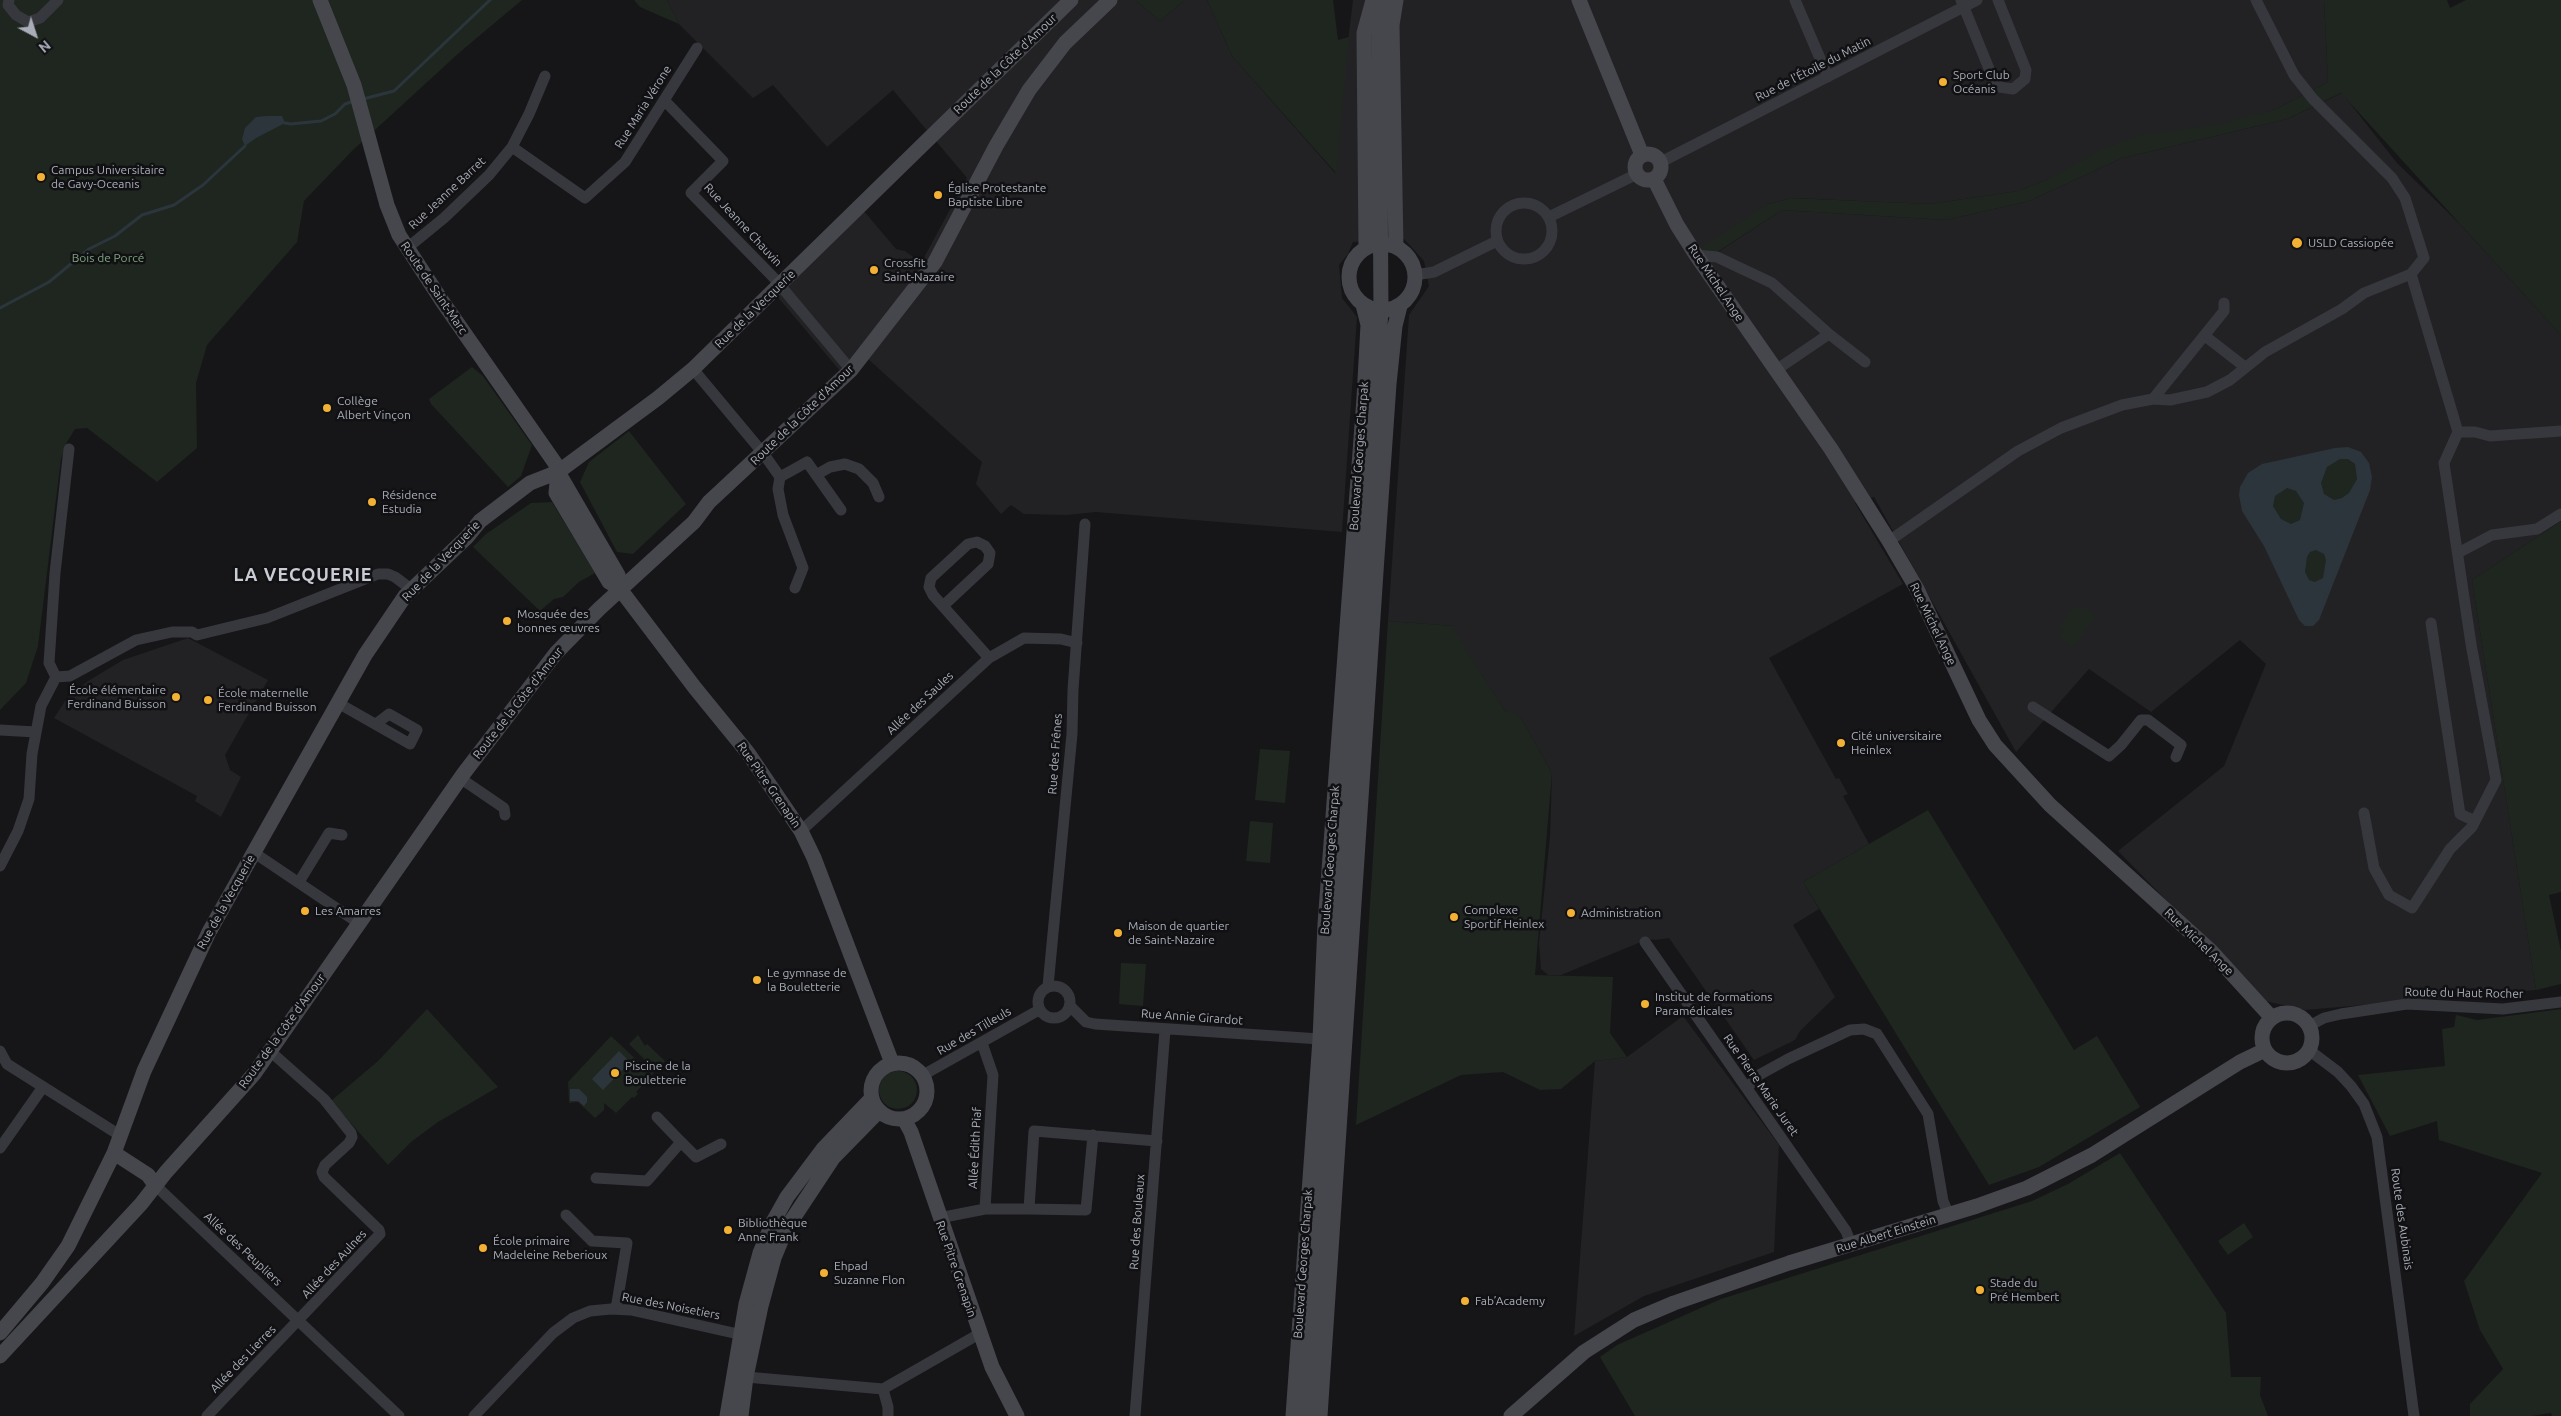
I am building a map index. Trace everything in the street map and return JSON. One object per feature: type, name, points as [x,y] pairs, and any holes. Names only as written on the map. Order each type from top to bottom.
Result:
[{"type":"main road","name":"Route de Saint-Marc","points":[[320,0],[357,95],[388,205],[406,249],[538,436],[558,472]]},
{"type":"main road","name":"Route de la Côte d'Amour","points":[[917,150],[1071,0]]},
{"type":"main road","name":"Route de la Côte d'Amour","points":[[0,1356],[141,1204],[155,1185],[254,1074],[460,778],[556,653],[620,590],[694,522],[709,502],[851,370],[935,262],[996,146],[1029,90],[1065,44],[1110,0]]},
{"type":"main road","points":[[1366,248],[1364,33],[1373,0]]},
{"type":"main road","points":[[1307,1416],[1381,311],[1389,245],[1379,21],[1384,0]]},
{"type":"main road","points":[[1389,245],[1396,226],[1392,34],[1396,0]]},
{"type":"main road","points":[[1578,0],[1642,155]]},
{"type":"main road","name":"Rue de la Vecquerie","points":[[120,1136],[144,1071],[192,965],[253,852],[338,703],[381,630],[411,589],[467,537],[480,521],[530,483],[558,472],[658,398],[693,369],[917,150]]},
{"type":"main road","points":[[1642,155],[1655,155],[1661,162],[1660,174],[1654,179],[1643,179],[1637,174],[1635,166],[1642,155]]},
{"type":"main road","name":"Rue Michel Ange","points":[[1654,179],[1677,225],[1696,255],[1831,449],[1890,541],[1916,589],[1980,720],[2007,760],[2050,806],[2211,951],[2272,1018]]},
{"type":"main road","points":[[1389,245],[1409,259],[1415,275],[1412,293],[1400,306],[1381,311],[1363,305],[1352,293],[1348,278],[1353,261],[1366,248],[1389,245]]},
{"type":"main road","name":"Boulevard Georges Charpak","points":[[1293,1416],[1320,1039],[1325,924],[1368,335],[1368,324],[1363,305]]},
{"type":"main road","name":"Boulevard Georges Charpak","points":[[1320,1416],[1377,548],[1393,345],[1400,306]]},
{"type":"main road","name":"Rue Pitre Grenapin","points":[[558,472],[556,493],[609,582],[620,590],[695,688],[748,753],[801,831],[814,858],[892,1063]]},
{"type":"main road","points":[[2290,1013],[2302,1018],[2309,1026],[2312,1040],[2309,1050],[2299,1060],[2285,1063],[2273,1059],[2265,1050],[2262,1037],[2264,1028],[2272,1018],[2290,1013]]},
{"type":"main road","name":"Rue Albert Einstein","points":[[1511,1416],[1584,1352],[1634,1320],[1674,1303],[2019,1191],[2067,1169],[2240,1062],[2265,1050]]},
{"type":"main road","points":[[892,1063],[910,1064],[923,1075],[928,1093],[920,1110],[904,1119],[886,1116],[875,1105],[872,1081],[884,1067],[892,1063]]},
{"type":"main road","points":[[727,1416],[746,1336],[786,1229],[800,1204],[833,1158],[875,1105]]},
{"type":"main road","name":"Rue Pitre Grenapin","points":[[904,1119],[911,1132],[979,1334],[992,1367],[1017,1416]]},
{"type":"main road","points":[[0,1333],[42,1283],[68,1246],[114,1153],[120,1136]]},
{"type":"main road","points":[[114,1153],[148,1175],[155,1185]]},
{"type":"main road","points":[[741,1416],[746,1377],[746,1336]]},
{"type":"street","points":[[9,0],[8,5],[16,15],[28,22],[40,18],[58,0]]},
{"type":"street","points":[[1795,0],[1828,77]]},
{"type":"street","name":"Rue de l'Étoile du Matin","points":[[1661,162],[1828,77],[1962,4],[1977,0]]},
{"type":"street","points":[[1962,4],[1994,81],[1999,87],[2013,89],[2025,79],[2026,70],[1998,0]]},
{"type":"street","points":[[1890,541],[2018,451],[2061,428],[2122,405],[2153,399],[2170,400],[2207,392],[2230,380],[2265,352],[2342,309],[2364,293],[2411,274],[2424,258],[2405,198],[2392,178],[2313,99],[2294,75],[2256,0]]},
{"type":"street","name":"Rue Maria Vérone","points":[[512,147],[585,198],[625,162],[697,48]]},
{"type":"street","name":"Rue Jeanne Barret","points":[[406,249],[464,200],[489,175],[512,147],[529,114],[544,76]]},
{"type":"street","name":"Rue Jeanne Chauvin","points":[[664,100],[723,161],[691,193],[779,285]]},
{"type":"street","points":[[1549,218],[1637,174]]},
{"type":"street","points":[[1521,203],[1538,206],[1549,218],[1552,225],[1551,241],[1541,254],[1533,258],[1516,258],[1502,249],[1497,241],[1496,224],[1500,216],[1513,205],[1521,203]]},
{"type":"street","points":[[1415,275],[1434,272],[1497,241]]},
{"type":"street","points":[[1696,255],[1717,257],[1772,283],[1829,334],[1865,362]]},
{"type":"street","points":[[2364,813],[2374,868],[2390,895],[2412,908],[2450,849],[2475,821],[2496,780],[2471,644],[2444,463],[2458,432],[2411,274]]},
{"type":"street","points":[[779,285],[851,370]]},
{"type":"street","points":[[2153,399],[2173,371],[2205,336],[2224,311],[2224,303]]},
{"type":"street","points":[[1776,370],[1829,334]]},
{"type":"street","points":[[2205,336],[2245,367]]},
{"type":"street","points":[[693,369],[763,453],[780,477],[778,489],[783,515],[803,568],[795,588]]},
{"type":"street","points":[[2458,432],[2475,432],[2490,436],[2561,431]]},
{"type":"street","points":[[56,677],[49,663],[55,574],[69,448]]},
{"type":"street","points":[[780,477],[807,462],[841,510]]},
{"type":"street","points":[[816,475],[830,467],[845,464],[858,469],[873,483],[879,497]]},
{"type":"street","points":[[2458,553],[2492,535],[2537,529],[2561,514]]},
{"type":"street","name":"Rue des Frênes","points":[[1048,986],[1072,734],[1085,524]]},
{"type":"street","points":[[943,606],[988,564],[990,554],[985,546],[977,542],[968,544],[931,578],[929,587],[943,606],[989,658]]},
{"type":"street","points":[[56,677],[70,676],[136,640],[172,632],[192,632],[197,635],[267,618],[378,574],[388,574],[395,577],[411,589]]},
{"type":"street","points":[[2431,623],[2460,814],[2475,821]]},
{"type":"street","name":"Allée des Saules","points":[[801,831],[989,658],[1024,638],[1061,639],[1077,643]]},
{"type":"street","points":[[0,866],[18,831],[28,800],[41,706],[56,677]]},
{"type":"street","points":[[338,703],[376,724]]},
{"type":"street","points":[[2033,707],[2109,756],[2142,720],[2148,720],[2182,745],[2176,757]]},
{"type":"street","points":[[0,730],[36,732]]},
{"type":"street","points":[[460,778],[504,808],[505,815]]},
{"type":"street","points":[[299,882],[329,833],[342,835]]},
{"type":"street","points":[[253,852],[360,924]]},
{"type":"street","name":"Rue Pierre Marie Juret","points":[[1646,942],[1846,1231],[1851,1244]]},
{"type":"street","points":[[1048,986],[1058,986],[1070,996],[1070,1006],[1066,1013],[1055,1018],[1046,1016],[1039,1010],[1038,998],[1040,993],[1048,986]]},
{"type":"street","name":"Route du Haut Rocher","points":[[2309,1026],[2324,1018],[2341,1014],[2407,1004],[2503,1009],[2561,1002]]},
{"type":"street","name":"Rue Annie Girardot","points":[[1070,1006],[1086,1022],[1092,1023],[1165,1030],[1320,1039]]},
{"type":"street","name":"Rue des Tilleuls","points":[[923,1075],[1039,1010]]},
{"type":"street","points":[[1747,1088],[1759,1075],[1850,1030],[1864,1029],[1877,1034],[1928,1114],[1943,1201],[1949,1215]]},
{"type":"street","name":"Rue des Bouleaux","points":[[1135,1416],[1158,1141],[1165,1030]]},
{"type":"street","name":"Allée Édith Piaf","points":[[982,1043],[993,1075],[985,1209]]},
{"type":"street","points":[[0,1050],[7,1064],[120,1136]]},
{"type":"street","name":"Route des Aubinais","points":[[2309,1050],[2338,1072],[2351,1086],[2364,1104],[2377,1138],[2413,1415]]},
{"type":"street","name":"Allée des Aulnes","points":[[270,1051],[324,1099],[351,1133],[352,1137],[349,1142],[325,1166],[322,1172],[324,1177],[379,1230],[376,1240],[299,1321]]},
{"type":"street","points":[[0,1148],[43,1087]]},
{"type":"street","points":[[657,1117],[696,1157],[721,1144]]},
{"type":"street","points":[[1029,1209],[1034,1131],[1158,1141]]},
{"type":"street","points":[[939,1218],[985,1209],[1086,1210],[1093,1135]]},
{"type":"street","points":[[596,1178],[647,1180],[681,1142]]},
{"type":"street","name":"Allée des Peupliers","points":[[155,1185],[399,1416]]},
{"type":"street","points":[[566,1215],[592,1241],[627,1243],[616,1309]]},
{"type":"street","name":"Rue des Noisetiers","points":[[474,1416],[553,1333],[568,1322],[590,1311],[616,1309],[746,1336]]},
{"type":"street","name":"Allée des Lierres","points":[[207,1416],[299,1321]]},
{"type":"street","points":[[746,1377],[883,1389],[979,1334]]},
{"type":"street","points":[[883,1389],[888,1407],[888,1416]]},
{"type":"shaded area","points":[[667,0],[1135,0],[1160,21],[1185,0],[1207,0],[1232,56],[1335,173],[1342,91],[1353,0],[2324,0],[2328,82],[2276,109],[2048,179],[2018,191],[1930,204],[1791,198],[1768,204],[1706,260],[1782,210],[1946,220],[2029,201],[2122,158],[2287,119],[2342,93],[2397,163],[2459,223],[2561,335],[2561,521],[2472,580],[2536,990],[2305,1010],[2265,1001],[2118,851],[2224,766],[2266,664],[2240,640],[2151,712],[2089,669],[2016,752],[1874,497],[1855,503],[1903,584],[1769,658],[1836,779],[1839,778],[1848,794],[1843,796],[1869,844],[1803,882],[1819,909],[1793,925],[1835,997],[1800,1031],[1795,1040],[1754,1060],[1669,938],[1648,939],[1561,975],[1548,975],[1541,969],[1539,943],[1550,836],[1552,773],[1521,718],[1505,711],[1451,628],[1454,626],[1388,621],[1409,315],[1429,286],[1424,261],[1404,239],[1353,242],[1348,254],[1339,265],[1342,298],[1357,317],[1342,532],[1096,512],[1067,515],[1024,514],[1011,505],[1001,514],[976,484],[982,462],[868,359],[846,378],[776,295],[863,210],[896,249],[905,251],[921,263],[967,178],[893,90],[827,147],[773,85],[753,98],[679,24]]},
{"type":"shaded area","points":[[282,116],[285,123],[245,146],[242,139],[245,128],[256,117]]},
{"type":"shaded area","points":[[2348,447],[2361,452],[2369,463],[2372,477],[2370,490],[2319,620],[2313,626],[2305,626],[2299,620],[2264,546],[2242,511],[2239,495],[2240,487],[2248,473],[2262,464],[2335,448]],"holes":[[[2340,459],[2348,459],[2355,464],[2357,479],[2349,493],[2342,498],[2334,500],[2324,494],[2321,483],[2327,467]],[[2287,488],[2296,491],[2304,503],[2300,520],[2291,524],[2281,519],[2273,506],[2275,496]],[[2316,550],[2324,554],[2326,560],[2323,578],[2315,582],[2309,580],[2305,572],[2307,557],[2310,552]]]},
{"type":"shaded area","points":[[188,638],[268,680],[225,755],[230,770],[241,777],[221,817],[195,801],[197,796],[54,718],[67,698],[88,681],[123,660]]},
{"type":"shaded area","points":[[1683,1016],[1779,1145],[1774,1252],[1644,1296],[1574,1336],[1595,1061],[1627,1057]]},
{"type":"shaded area","points":[[619,1051],[630,1062],[603,1090],[592,1079]]},
{"type":"shaded area","points":[[570,1089],[579,1089],[587,1097],[587,1102],[584,1106],[578,1101],[570,1101]]},
{"type":"green space","name":"Bois de Porcé","points":[[0,0],[522,0],[460,52],[352,151],[304,201],[297,242],[207,345],[196,383],[197,448],[157,482],[87,428],[75,429],[67,442],[61,459],[38,646],[26,683],[0,710]]},
{"type":"green space","points":[[634,0],[667,0],[679,24],[640,7]]},
{"type":"green space","points":[[1135,0],[1185,0],[1160,21]]},
{"type":"green space","points":[[1207,0],[1333,0],[1338,40],[1349,37],[1336,173],[1232,56]]},
{"type":"green space","points":[[2324,0],[2447,0],[2450,8],[2466,0],[2561,0],[2561,335],[2341,93],[2287,119],[2122,158],[2029,201],[1946,220],[1782,210],[1705,260],[1701,248],[1768,204],[1791,198],[1930,204],[2018,191],[2048,179],[2101,150],[2137,136],[2221,124],[2276,109],[2328,82]]},
{"type":"green space","points":[[472,367],[483,376],[532,445],[521,476],[508,487],[431,404],[429,399]]},
{"type":"green space","points":[[629,431],[686,504],[633,554],[617,552],[580,482],[589,462]]},
{"type":"green space","points":[[2340,459],[2348,459],[2355,464],[2357,479],[2349,493],[2342,498],[2334,500],[2324,494],[2321,483],[2328,467]]},
{"type":"green space","points":[[2287,488],[2296,491],[2304,503],[2300,520],[2291,524],[2281,519],[2273,506],[2275,496]]},
{"type":"green space","points":[[552,502],[595,573],[579,582],[563,597],[554,599],[540,611],[473,547],[486,534],[531,503]]},
{"type":"green space","points":[[2561,521],[2561,892],[2549,895],[2561,951],[2561,984],[2536,990],[2472,580]]},
{"type":"green space","points":[[2316,550],[2324,554],[2326,560],[2323,578],[2315,582],[2309,580],[2305,572],[2307,557],[2310,552]]},
{"type":"green space","points":[[2073,608],[2087,608],[2095,617],[2073,648],[2059,637],[2064,631],[2059,626]]},
{"type":"green space","name":"Complexe Sportif Heinlex","points":[[1388,621],[1455,626],[1452,628],[1505,711],[1515,713],[1521,718],[1552,773],[1535,975],[1613,977],[1610,1033],[1627,1057],[1595,1061],[1561,1089],[1540,1090],[1503,1072],[1461,1075],[1356,1125]]},
{"type":"green space","points":[[1260,749],[1290,751],[1285,803],[1255,800]]},
{"type":"green space","points":[[1928,810],[2074,1050],[2097,1036],[2140,1107],[2039,1167],[1989,1185],[1803,882]]},
{"type":"green space","points":[[1250,821],[1273,823],[1270,863],[1246,861]]},
{"type":"green space","points":[[1121,963],[1146,964],[1143,1006],[1119,1004]]},
{"type":"green space","points":[[427,1009],[498,1087],[438,1122],[411,1142],[388,1165],[331,1101],[378,1061]]},
{"type":"green space","points":[[2561,1009],[2561,1416],[2552,1416],[2551,1413],[2531,1416],[2470,1416],[2470,1404],[2503,1369],[2480,1330],[2464,1281],[2542,1173],[2439,1140],[2437,1121],[2390,1136],[2358,1075],[2445,1066],[2442,1029],[2454,1027],[2456,1015],[2477,1020]]},
{"type":"green space","name":"Piscine de la Bouletterie","points":[[638,1035],[645,1046],[647,1044],[665,1061],[636,1092],[638,1094],[634,1098],[632,1097],[616,1113],[604,1103],[604,1110],[595,1118],[578,1102],[569,1103],[568,1082],[611,1036],[641,1064],[645,1060],[629,1044]]},
{"type":"green space","points":[[898,1071],[912,1076],[917,1090],[912,1104],[898,1109],[884,1104],[879,1090],[884,1076]]},
{"type":"green space","name":"Stade du Pré Hembert","points":[[2120,1153],[2226,1313],[2231,1377],[2261,1377],[2260,1395],[2268,1416],[1635,1416],[1600,1357],[1617,1345],[1721,1299],[2032,1201],[2068,1184]]},
{"type":"green space","points":[[2244,1223],[2253,1237],[2228,1255],[2218,1241]]},
{"type":"waterway","points":[[363,99],[394,91],[490,0]]},
{"type":"waterway","points":[[285,123],[321,121],[335,114],[345,104],[354,101]]},
{"type":"waterway","points":[[0,308],[49,282],[89,249],[115,236],[142,215],[174,205],[203,185],[245,146]]},
{"type":"place","name":"Sport Club Océanis","points":[[1943,82]]},
{"type":"place","name":"Campus Universitaire de Gavy-Oceanis","points":[[41,177]]},
{"type":"place","name":"Église Protestante Baptiste Libre","points":[[938,195]]},
{"type":"place","name":"USLD Cassiopée","points":[[2297,243]]},
{"type":"place","name":"Crossfit Saint-Nazaire","points":[[874,270]]},
{"type":"place","name":"Collège Albert Vinçon","points":[[327,408]]},
{"type":"place","name":"Résidence Estudia","points":[[372,502]]},
{"type":"place","name":"Mosquée des bonnes œuvres","points":[[507,621]]},
{"type":"place","name":"École élémentaire Ferdinand Buisson","points":[[176,697]]},
{"type":"place","name":"École maternelle Ferdinand Buisson","points":[[208,700]]},
{"type":"place","name":"Cité universitaire Heinlex","points":[[1841,743]]},
{"type":"place","name":"Les Amarres","points":[[305,911]]},
{"type":"place","name":"Administration","points":[[1571,913]]},
{"type":"place","name":"Complexe Sportif Heinlex","points":[[1454,917]]},
{"type":"place","name":"Maison de quartier de Saint-Nazaire","points":[[1118,933]]},
{"type":"place","name":"Le gymnase de la Bouletterie","points":[[757,980]]},
{"type":"place","name":"Institut de formations Paramédicales","points":[[1645,1004]]},
{"type":"place","name":"Piscine de la Bouletterie","points":[[615,1073]]},
{"type":"place","name":"Bibliothèque Anne Frank","points":[[728,1230]]},
{"type":"place","name":"École primaire Madeleine Reberioux","points":[[483,1248]]},
{"type":"place","name":"Ehpad Suzanne Flon","points":[[824,1273]]},
{"type":"place","name":"Stade du Pré Hembert","points":[[1980,1290]]},
{"type":"place","name":"Fab’Academy","points":[[1465,1301]]},
{"type":"district","name":"LA VECQUERIE","points":[[303,575]]}]
